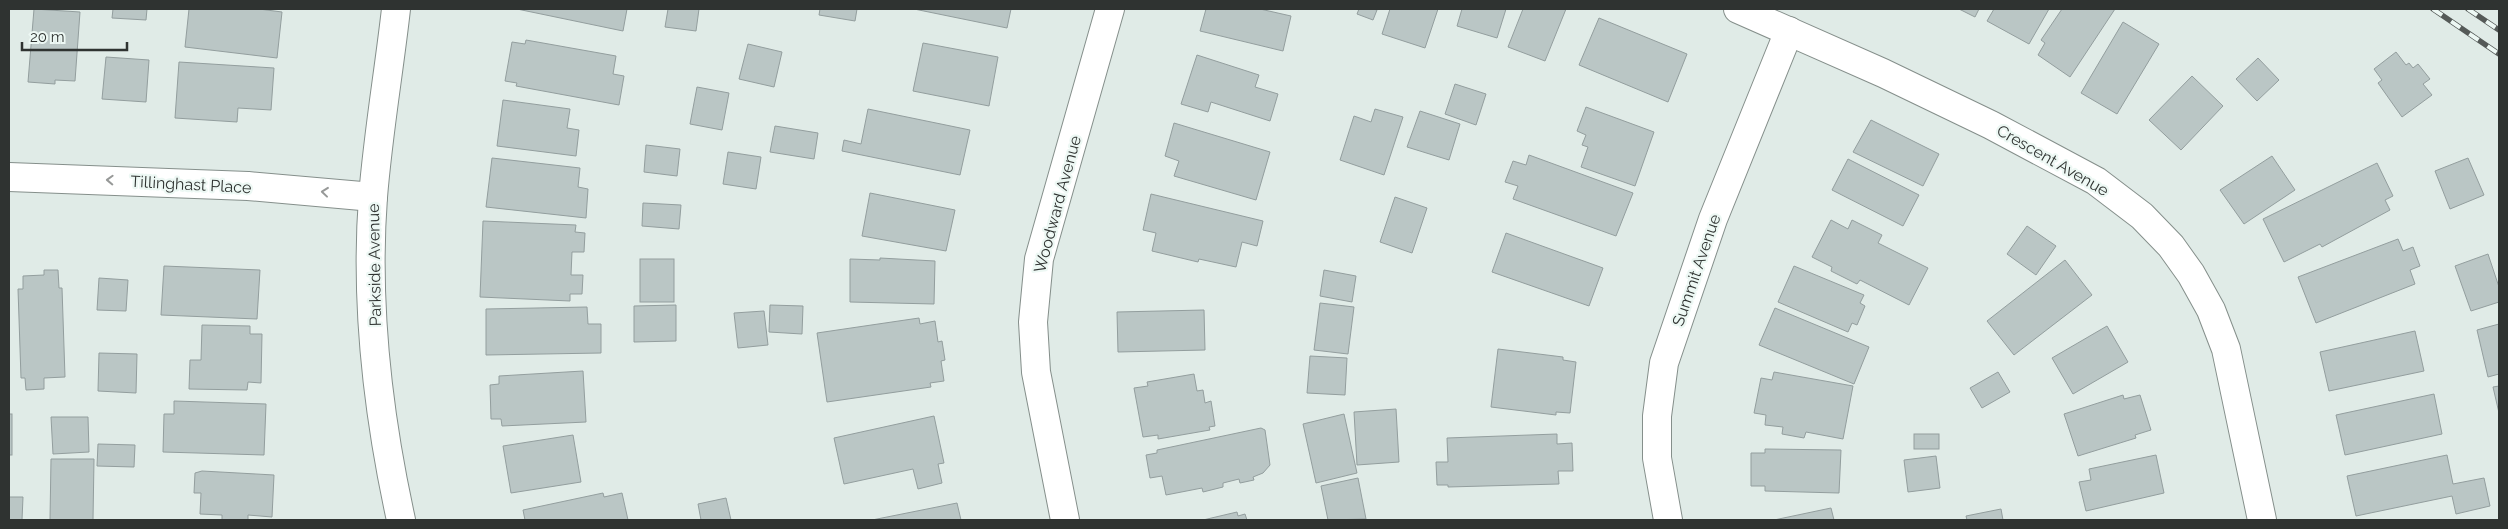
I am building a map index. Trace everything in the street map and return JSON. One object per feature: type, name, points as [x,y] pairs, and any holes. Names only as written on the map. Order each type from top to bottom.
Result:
[{"type":"street","name":"Parkside Avenue","points":[[396,9],[373,197],[371,280],[378,384],[401,520]]},
{"type":"street","name":"Woodward Avenue","points":[[1065,520],[1036,372],[1033,322],[1039,259],[1110,9]]},
{"type":"street","name":"Crescent Avenue","points":[[1738,9],[1789,30],[1991,125],[2096,180],[2142,216],[2171,246],[2191,274],[2211,310],[2226,349],[2262,520]]},
{"type":"street","name":"Summit Avenue","points":[[1668,520],[1657,458],[1657,416],[1664,363],[1713,219],[1789,30]]},
{"type":"street","name":"Tillinghast Place","points":[[9,177],[248,186],[373,197]]},
{"type":"building","points":[[34,9],[80,12],[75,81],[55,80],[55,84],[28,82]]},
{"type":"building","points":[[113,9],[147,9],[146,20],[112,18]]},
{"type":"building","points":[[189,9],[259,9],[282,12],[277,58],[185,47]]},
{"type":"building","points":[[517,9],[627,9],[623,31]]},
{"type":"building","points":[[668,9],[699,9],[696,31],[665,27]]},
{"type":"building","points":[[820,9],[857,9],[855,21],[819,15]]},
{"type":"building","points":[[914,9],[1011,9],[1007,28]]},
{"type":"building","points":[[1206,9],[1260,9],[1291,16],[1283,51],[1200,31]]},
{"type":"building","points":[[1359,9],[1377,10],[1373,20],[1357,14]]},
{"type":"building","points":[[1390,9],[1438,9],[1425,48],[1382,34]]},
{"type":"building","points":[[1462,9],[1506,9],[1497,38],[1457,26]]},
{"type":"building","points":[[1523,9],[1566,9],[1545,61],[1508,47]]},
{"type":"building","points":[[1959,9],[1979,9],[1975,17]]},
{"type":"building","points":[[1994,9],[2049,9],[2029,44],[1987,21]]},
{"type":"building","points":[[2062,9],[2115,9],[2070,77],[2038,55],[2045,43],[2041,40]]},
{"type":"building","points":[[1599,18],[1687,54],[1668,102],[1579,65]]},
{"type":"building","points":[[2123,22],[2159,44],[2117,114],[2081,93]]},
{"type":"building","points":[[526,40],[616,56],[613,74],[624,76],[619,105],[516,86],[517,83],[505,81],[512,42],[525,44]]},
{"type":"building","points":[[923,43],[998,57],[989,106],[913,91]]},
{"type":"building","points":[[748,44],[782,52],[774,87],[739,79]]},
{"type":"building","points":[[2396,52],[2406,65],[2409,63],[2413,68],[2418,64],[2430,79],[2423,84],[2432,95],[2402,117],[2378,83],[2382,80],[2374,69]]},
{"type":"building","points":[[1197,55],[1259,75],[1255,87],[1278,94],[1270,121],[1211,102],[1208,112],[1181,104]]},
{"type":"building","points":[[106,57],[149,60],[146,102],[102,99]]},
{"type":"building","points":[[2258,58],[2279,80],[2257,101],[2236,79]]},
{"type":"building","points":[[179,62],[274,68],[271,110],[238,108],[237,122],[175,118]]},
{"type":"building","points":[[2192,76],[2223,106],[2181,150],[2149,120]]},
{"type":"building","points":[[1455,84],[1486,94],[1476,125],[1445,114]]},
{"type":"building","points":[[697,87],[729,93],[722,130],[690,124]]},
{"type":"building","points":[[503,100],[570,109],[567,128],[579,130],[576,156],[497,146]]},
{"type":"building","points":[[1586,107],[1654,132],[1635,186],[1581,167],[1588,147],[1582,145],[1586,135],[1577,131]]},
{"type":"building","points":[[868,109],[970,130],[960,175],[842,151],[844,140],[861,144]]},
{"type":"building","points":[[1375,109],[1403,117],[1384,175],[1340,160],[1354,116],[1371,122]]},
{"type":"building","points":[[1420,111],[1460,124],[1449,160],[1407,147]]},
{"type":"building","points":[[1871,120],[1939,154],[1923,186],[1853,152]]},
{"type":"building","points":[[1174,123],[1270,152],[1256,200],[1174,176],[1179,161],[1165,156]]},
{"type":"building","points":[[775,126],[818,133],[814,159],[770,152]]},
{"type":"building","points":[[646,145],[680,149],[677,176],[644,172]]},
{"type":"building","points":[[728,152],[761,157],[756,189],[723,184]]},
{"type":"building","points":[[1529,155],[1633,193],[1616,236],[1513,199],[1518,186],[1505,182],[1513,161],[1526,165]]},
{"type":"building","points":[[2272,156],[2295,190],[2244,224],[2220,190]]},
{"type":"building","points":[[492,158],[580,168],[578,187],[588,189],[586,218],[486,207]]},
{"type":"building","points":[[2468,158],[2484,195],[2450,209],[2435,171]]},
{"type":"building","points":[[1848,159],[1919,195],[1903,226],[1832,190]]},
{"type":"building","points":[[2377,163],[2393,196],[2385,200],[2390,210],[2322,247],[2320,244],[2284,262],[2263,219]]},
{"type":"building","points":[[870,193],[955,210],[946,251],[862,236]]},
{"type":"building","points":[[1151,194],[1263,221],[1257,246],[1242,242],[1236,267],[1199,259],[1198,262],[1152,251],[1156,233],[1143,230]]},
{"type":"building","points":[[1395,197],[1427,208],[1412,253],[1380,242]]},
{"type":"building","points":[[643,203],[681,205],[679,229],[642,226]]},
{"type":"building","points":[[1831,220],[1848,229],[1852,220],[1882,235],[1878,243],[1928,268],[1909,305],[1860,280],[1857,284],[1831,271],[1832,267],[1812,257]]},
{"type":"building","points":[[483,221],[576,225],[575,232],[585,233],[584,252],[572,252],[571,275],[583,275],[582,294],[570,294],[570,301],[480,297]]},
{"type":"building","points":[[2027,226],[2056,246],[2036,275],[2007,254]]},
{"type":"building","points":[[1506,233],[1603,268],[1589,306],[1492,272]]},
{"type":"building","points":[[2398,239],[2403,251],[2413,247],[2420,266],[2410,270],[2415,284],[2316,323],[2298,277]]},
{"type":"building","points":[[2488,254],[2499,287],[2499,302],[2471,311],[2455,266]]},
{"type":"building","points":[[880,258],[935,261],[934,304],[850,302],[850,259],[880,260]]},
{"type":"building","points":[[640,259],[674,259],[674,302],[640,302]]},
{"type":"building","points":[[2065,260],[2092,295],[2014,355],[1987,321]]},
{"type":"building","points":[[164,266],[260,270],[257,319],[161,315]]},
{"type":"building","points":[[1794,266],[1864,295],[1860,303],[1865,306],[1857,325],[1852,323],[1848,332],[1778,302]]},
{"type":"building","points":[[44,270],[58,270],[59,288],[62,288],[65,377],[44,378],[44,389],[26,390],[25,378],[21,378],[18,289],[23,289],[23,276],[44,275]]},
{"type":"building","points":[[1324,270],[1356,276],[1352,302],[1320,296]]},
{"type":"building","points":[[99,278],[128,280],[126,311],[97,310]]},
{"type":"building","points":[[1320,303],[1354,307],[1348,354],[1314,350]]},
{"type":"building","points":[[676,305],[676,341],[634,342],[634,306]]},
{"type":"building","points":[[770,305],[803,306],[802,334],[769,332]]},
{"type":"building","points":[[587,307],[588,324],[601,324],[601,353],[486,355],[486,309]]},
{"type":"building","points":[[1775,308],[1869,347],[1854,384],[1759,345]]},
{"type":"building","points":[[1204,310],[1205,350],[1118,352],[1117,312]]},
{"type":"building","points":[[764,311],[768,345],[738,348],[734,313]]},
{"type":"building","points":[[919,318],[920,324],[935,321],[938,342],[942,341],[945,360],[941,361],[944,381],[930,383],[931,387],[827,402],[817,333]]},
{"type":"building","points":[[2499,324],[2499,374],[2488,377],[2477,330]]},
{"type":"building","points":[[202,325],[250,326],[250,334],[262,334],[261,383],[248,382],[247,390],[189,389],[190,360],[201,360]]},
{"type":"building","points":[[2107,326],[2128,362],[2073,394],[2052,358]]},
{"type":"building","points":[[2415,331],[2424,371],[2329,391],[2320,352]]},
{"type":"building","points":[[1498,349],[1563,357],[1563,360],[1576,362],[1570,413],[1556,412],[1556,415],[1491,407]]},
{"type":"building","points":[[99,353],[137,354],[136,393],[98,391]]},
{"type":"building","points":[[1310,356],[1347,358],[1345,395],[1307,393]]},
{"type":"building","points":[[583,371],[586,422],[502,426],[501,419],[491,419],[490,385],[499,384],[499,376]]},
{"type":"building","points":[[1774,372],[1853,386],[1843,439],[1806,432],[1804,438],[1782,434],[1783,427],[1765,425],[1766,415],[1754,413],[1761,378],[1772,380]]},
{"type":"building","points":[[1998,372],[2010,392],[1982,408],[1970,388]]},
{"type":"building","points":[[1194,374],[1197,391],[1203,390],[1205,403],[1211,401],[1215,426],[1209,427],[1210,430],[1158,439],[1158,435],[1143,437],[1134,388],[1148,386],[1147,382]]},
{"type":"building","points":[[2499,386],[2499,413],[2493,387]]},
{"type":"building","points":[[2434,394],[2442,434],[2345,455],[2336,415]]},
{"type":"building","points":[[2123,395],[2124,399],[2140,395],[2151,430],[2135,435],[2136,438],[2078,456],[2064,414]]},
{"type":"building","points":[[174,401],[266,404],[264,455],[163,452],[164,414],[174,414]]},
{"type":"building","points":[[1396,409],[1399,462],[1357,465],[1354,412]]},
{"type":"building","points":[[9,414],[12,414],[12,455],[9,455]]},
{"type":"building","points":[[1344,414],[1357,473],[1316,483],[1303,424]]},
{"type":"building","points":[[934,416],[944,463],[938,464],[942,483],[918,489],[913,469],[844,484],[834,438]]},
{"type":"building","points":[[51,417],[88,417],[89,452],[53,454]]},
{"type":"building","points":[[1261,428],[1265,430],[1270,465],[1263,473],[1253,477],[1254,480],[1240,483],[1239,479],[1223,483],[1223,487],[1203,492],[1202,488],[1166,495],[1162,476],[1150,478],[1146,455],[1157,453],[1157,450]]},
{"type":"building","points":[[1557,434],[1557,444],[1572,443],[1573,471],[1558,471],[1559,484],[1448,487],[1448,485],[1437,485],[1436,462],[1448,462],[1447,438]]},
{"type":"building","points":[[1914,434],[1939,434],[1939,449],[1914,449]]},
{"type":"building","points":[[573,435],[581,482],[511,493],[503,446]]},
{"type":"building","points":[[98,444],[135,445],[134,467],[97,466]]},
{"type":"building","points":[[1765,449],[1841,450],[1839,493],[1765,491],[1765,486],[1751,486],[1751,453],[1765,453]]},
{"type":"building","points":[[2156,455],[2164,493],[2086,511],[2079,482],[2091,480],[2089,469]]},
{"type":"building","points":[[2447,455],[2453,484],[2484,478],[2490,506],[2456,514],[2452,496],[2356,516],[2347,476]]},
{"type":"building","points":[[1936,456],[1940,488],[1908,492],[1904,460]]},
{"type":"building","points":[[51,459],[94,459],[93,520],[50,520]]},
{"type":"building","points":[[202,471],[274,475],[272,517],[248,515],[248,520],[222,520],[222,515],[200,514],[201,493],[194,493],[195,473]]},
{"type":"building","points":[[1358,478],[1366,519],[1328,520],[1321,486]]},
{"type":"building","points":[[603,493],[604,497],[622,493],[628,520],[525,520],[523,510]]},
{"type":"building","points":[[9,497],[23,497],[22,520],[9,520]]},
{"type":"building","points":[[726,498],[731,520],[701,520],[698,504]]},
{"type":"building","points":[[957,503],[961,520],[872,520]]},
{"type":"building","points":[[1831,508],[1834,520],[1774,520]]},
{"type":"building","points":[[2001,509],[2003,520],[1967,520],[1966,516]]},
{"type":"building","points":[[1237,512],[1238,516],[1245,514],[1247,520],[1203,520]]},
{"type":"railway","points":[[2433,9],[2499,54]]},
{"type":"railway","points":[[2468,9],[2499,30]]}]
